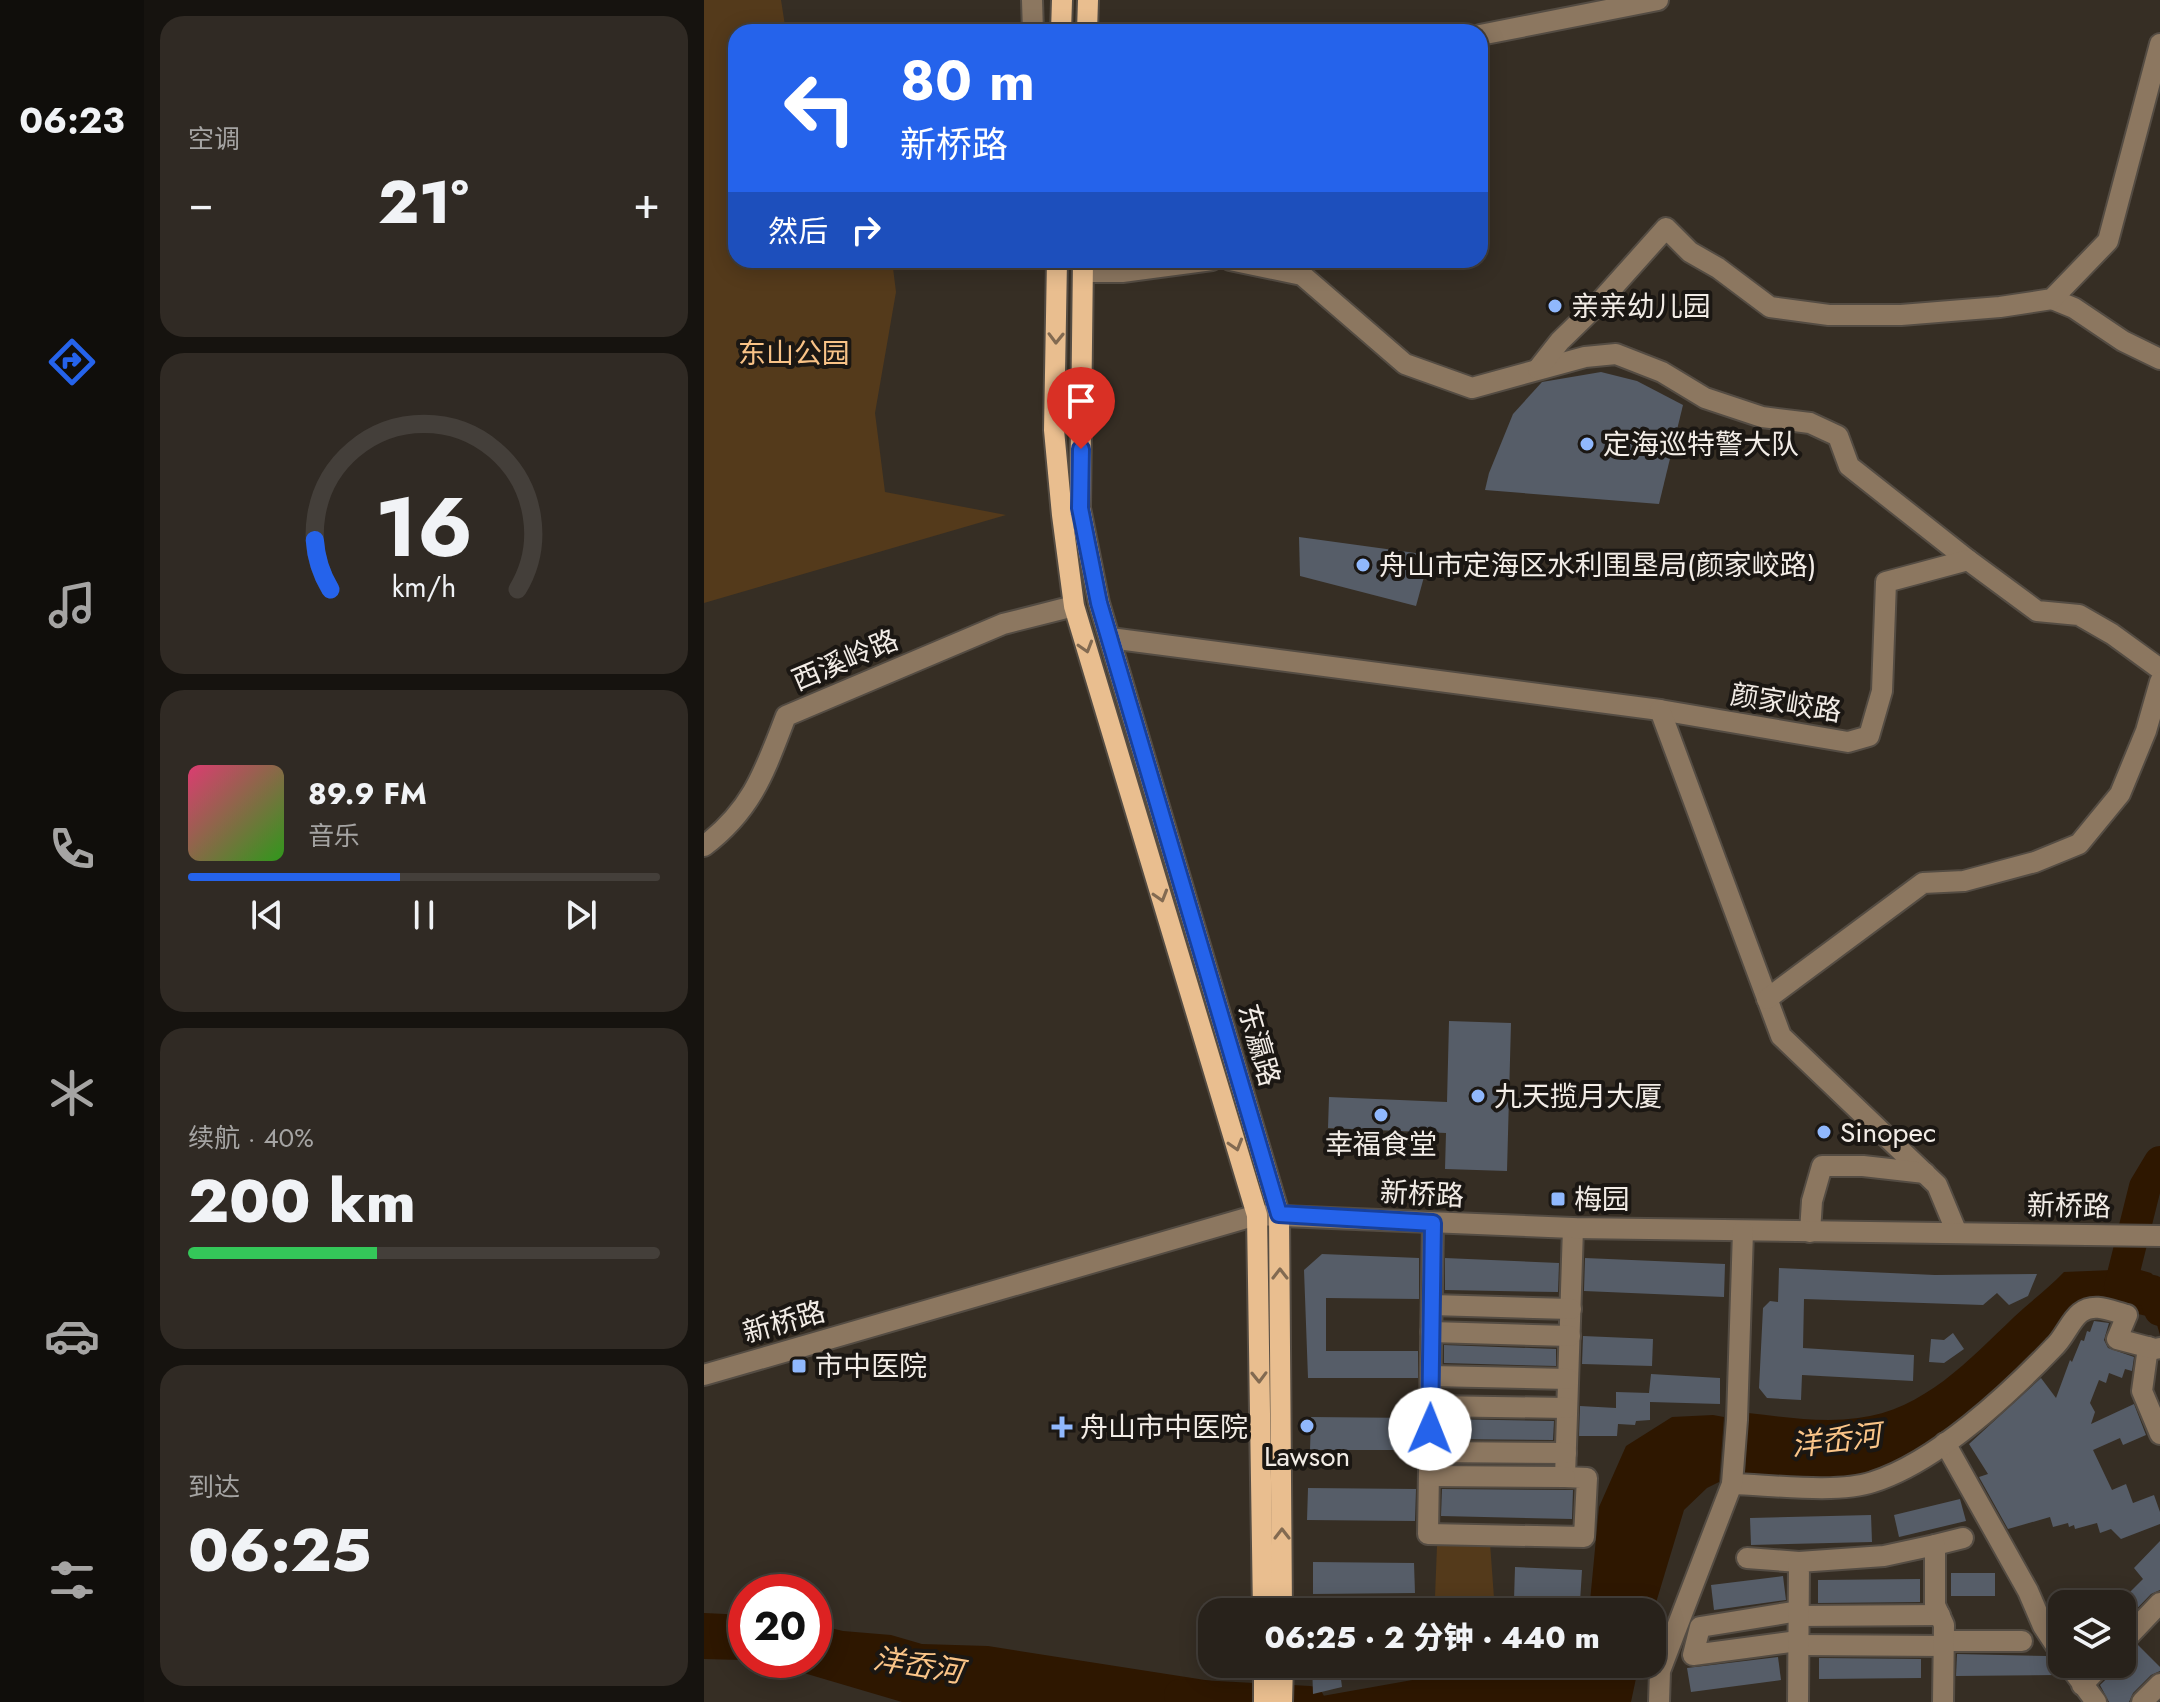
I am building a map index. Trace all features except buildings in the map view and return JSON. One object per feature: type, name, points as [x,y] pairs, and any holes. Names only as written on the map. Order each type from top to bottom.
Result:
[{"type":"main road","points":[[1061,24],[1062,0]]},
{"type":"main road","points":[[1087,24],[1088,0]]},
{"type":"main road","points":[[1057,268],[1054,430],[1071,512]]},
{"type":"main road","points":[[1071,512],[1083,268]]},
{"type":"main road","name":"东瀛路","points":[[1071,512],[1074,606],[1257,1215],[1263,1598]]},
{"type":"main road","name":"东瀛路","points":[[1071,512],[1279,1214],[1282,1598]]},
{"type":"main road","points":[[1264,1702],[1271,1678]]},
{"type":"main road","points":[[1275,1678],[1282,1702]]},
{"type":"street","points":[[1032,0],[1033,24]]},
{"type":"street","points":[[1488,33],[1658,0]]},
{"type":"street","points":[[2052,299],[2108,241],[2160,44]]},
{"type":"street","points":[[1538,369],[1560,341],[1598,304],[1666,228],[1690,252],[1718,268],[1770,307],[1829,315],[1901,315],[2000,307],[2052,299],[2074,308],[2123,341],[2160,359]]},
{"type":"street","points":[[1096,268],[1122,272],[1152,268]]},
{"type":"street","points":[[1268,268],[1302,275],[1405,364],[1472,388],[1585,357],[1616,354],[1662,372],[1705,398],[1762,417],[1810,423],[1838,436],[1849,466],[2037,611],[2079,615],[2112,634],[2160,669]]},
{"type":"street","name":"颜家峧路","points":[[1110,638],[1660,710],[1848,742],[1869,736],[1882,691],[1886,582],[1968,560]]},
{"type":"street","name":"西溪岭路","points":[[704,846],[725,830],[761,782],[786,716],[1003,624],[1074,606]]},
{"type":"street","points":[[1767,999],[1923,883],[1964,881],[2035,862],[2079,844],[2120,794],[2146,731],[2160,682]]},
{"type":"street","points":[[1660,710],[1781,1036],[1937,1185],[1957,1233]]},
{"type":"street","points":[[1810,1232],[1812,1201],[1822,1166],[1863,1166],[1925,1173]]},
{"type":"street","name":"新桥路","points":[[704,1375],[1257,1215],[1573,1228],[2160,1236]]},
{"type":"street","points":[[1429,1476],[1587,1478],[1584,1537],[1428,1534],[1433,1223]]},
{"type":"street","points":[[1565,1477],[1573,1228]]},
{"type":"street","points":[[1659,1702],[1660,1671],[1732,1484],[1743,1231]]},
{"type":"street","points":[[1432,1305],[1571,1309]]},
{"type":"street","points":[[1732,1484],[1817,1488],[1871,1483],[1912,1466],[1945,1443],[2051,1350],[2063,1339],[2079,1313],[2095,1306],[2127,1315],[2117,1339],[2154,1348],[2142,1391],[2160,1434]]},
{"type":"street","points":[[1431,1332],[1570,1336]]},
{"type":"street","points":[[1431,1376],[1568,1379]]},
{"type":"street","points":[[1430,1406],[1567,1408]]},
{"type":"street","points":[[1945,1443],[2028,1591],[2048,1634]]},
{"type":"street","points":[[1429,1452],[1566,1453]]},
{"type":"street","points":[[1747,1558],[1799,1562],[1884,1556],[1963,1538]]},
{"type":"street","points":[[1935,1545],[1935,1605],[1944,1625],[1943,1702]]},
{"type":"street","points":[[1798,1702],[1799,1562]]},
{"type":"street","points":[[2136,1628],[2160,1603]]},
{"type":"street","points":[[1940,1615],[1799,1614],[1700,1627],[1693,1655],[1798,1643],[2022,1641]]},
{"type":"street","points":[[2077,1678],[2096,1702]]},
{"type":"street","points":[[2082,1685],[2089,1678]]},
{"type":"street","points":[[2142,1702],[2160,1684]]},
{"type":"green space","name":"东山公园","points":[[704,0],[781,0],[785,24],[728,24],[728,268],[893,268],[896,292],[875,413],[885,492],[1006,515],[704,603]]},
{"type":"green space","points":[[1441,1542],[1490,1543],[1494,1598],[1436,1598],[1437,1546]]},
{"type":"water","points":[[2137,1269],[2151,1273],[2160,1282],[2160,1335],[2155,1318],[2092,1303],[2065,1323],[1992,1396],[1925,1449],[1892,1469],[1853,1477],[1779,1479],[1745,1473],[1748,1413],[1831,1420],[1858,1418],[1904,1405],[1944,1381],[2064,1272]]},
{"type":"water","points":[[1672,1417],[1724,1417],[1719,1482],[1707,1488],[1684,1510],[1657,1598],[1590,1598],[1599,1507],[1626,1446]]},
{"type":"water","points":[[704,1613],[728,1614],[728,1660],[704,1659]]},
{"type":"water","points":[[832,1628],[891,1635],[922,1644],[988,1646],[1218,1682],[1223,1690],[1223,1702],[902,1702],[821,1678],[832,1678]]},
{"type":"water","points":[[1636,1678],[1631,1702],[1311,1702],[1311,1698],[1418,1679]]},
{"type":"waterway","points":[[2160,1162],[2145,1187],[2120,1287],[2152,1291],[2160,1310]]},
{"type":"waterway","name":"洋岙河","points":[[1180,1695],[1309,1702]]},
{"type":"place","name":"亲亲幼儿园","points":[[1555,306]]},
{"type":"place","name":"定海巡特警大队","points":[[1587,444]]},
{"type":"place","name":"舟山市定海区水利围垦局(颜家峧路)","points":[[1363,565]]},
{"type":"place","name":"九天揽月大厦","points":[[1478,1096]]},
{"type":"place","name":"幸福食堂","points":[[1381,1115]]},
{"type":"place","name":"Sinopec","points":[[1824,1132]]},
{"type":"place","name":"梅园","points":[[1558,1199]]},
{"type":"place","name":"市中医院","points":[[799,1366]]},
{"type":"place","name":"Lawson","points":[[1307,1426]]},
{"type":"place","name":"舟山市中医院","points":[[1062,1427]]},
{"type":"route","points":[[1081,449],[1080,508],[1099,603],[1279,1214],[1433,1223],[1430,1429]]}]
